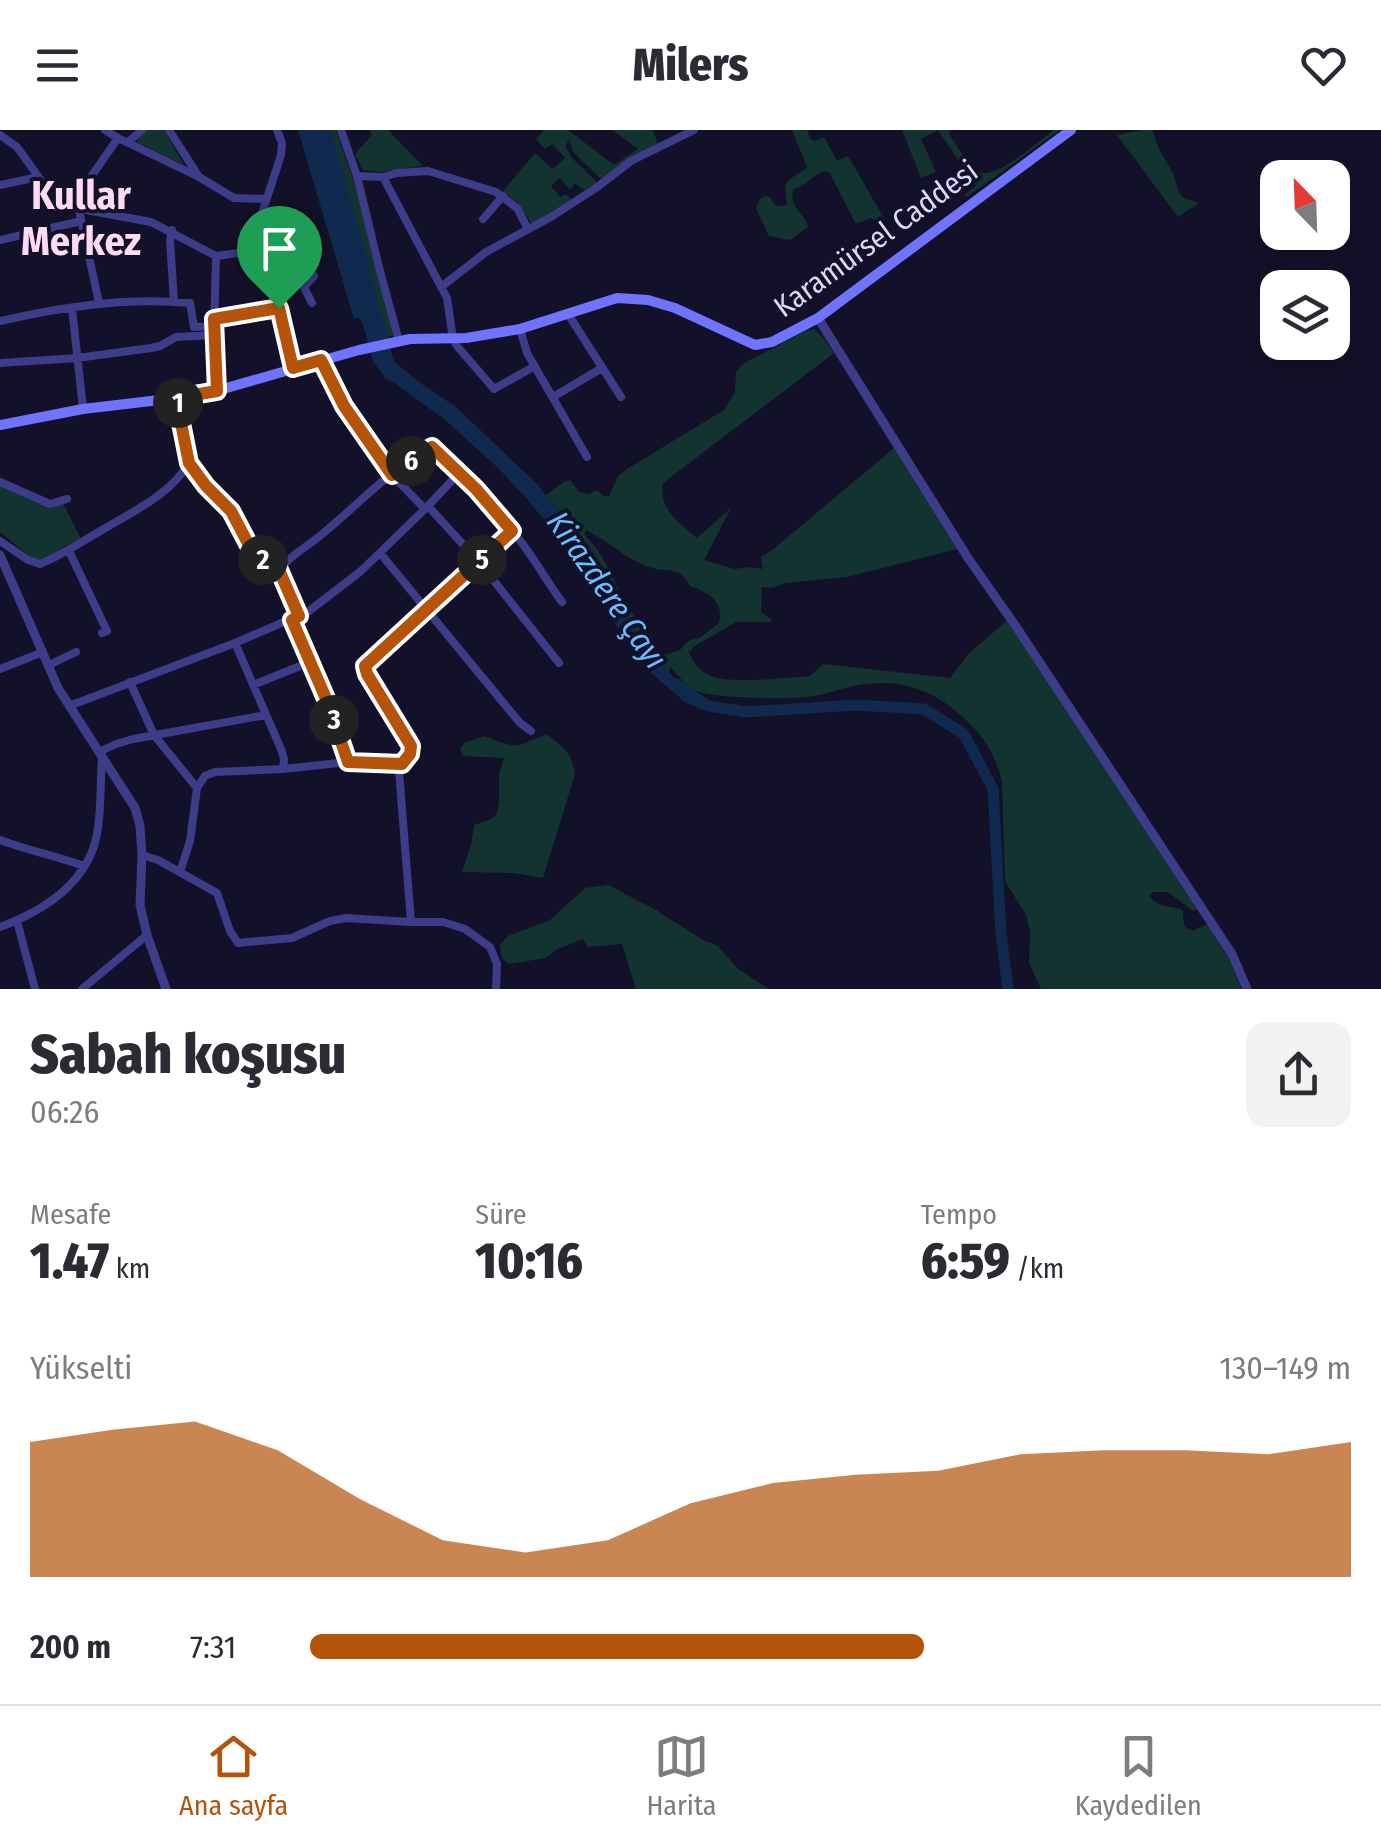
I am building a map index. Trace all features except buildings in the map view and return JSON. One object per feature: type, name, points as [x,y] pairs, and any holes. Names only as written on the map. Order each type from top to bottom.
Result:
[{"type":"main road","name":"Karamürsel Caddesi","points":[[0,426],[83,409],[217,391],[359,350],[399,341],[479,336],[520,328],[618,298],[648,300],[694,315],[756,345],[772,342],[818,318],[1071,130]]},
{"type":"street","points":[[104,130],[234,198],[266,199]]},
{"type":"street","points":[[128,142],[142,130]]},
{"type":"street","points":[[170,130],[199,178]]},
{"type":"street","points":[[278,130],[281,155],[255,235],[254,251],[268,272],[293,368]]},
{"type":"street","points":[[341,130],[358,176],[399,341]]},
{"type":"street","points":[[441,287],[486,252],[596,188],[635,158],[694,130]]},
{"type":"street","points":[[0,134],[9,135],[55,198],[75,208],[152,222],[216,256],[254,251]]},
{"type":"street","points":[[75,208],[118,138]]},
{"type":"street","points":[[358,176],[428,171],[503,196],[517,208],[528,229]]},
{"type":"street","points":[[0,185],[38,177]]},
{"type":"street","points":[[383,177],[448,302],[453,338],[494,389],[535,366]]},
{"type":"street","points":[[483,220],[503,196]]},
{"type":"street","points":[[75,208],[100,303]]},
{"type":"street","points":[[0,240],[81,221]]},
{"type":"street","points":[[172,230],[174,302]]},
{"type":"street","points":[[216,256],[217,391]]},
{"type":"street","points":[[268,272],[288,270],[299,278],[312,303]]},
{"type":"street","points":[[304,286],[314,276]]},
{"type":"street","points":[[0,321],[100,303],[174,302],[190,304],[194,327],[214,326]]},
{"type":"street","points":[[72,308],[83,409]]},
{"type":"street","points":[[0,362],[77,358],[151,348],[279,308]]},
{"type":"street","points":[[568,314],[621,397]]},
{"type":"street","points":[[818,318],[968,558],[1232,954],[1247,989]]},
{"type":"street","points":[[520,328],[524,345],[587,457]]},
{"type":"street","points":[[321,360],[344,406],[392,475],[480,562],[559,663]]},
{"type":"street","points":[[553,397],[602,368]]},
{"type":"street","points":[[176,398],[189,463],[231,511],[252,551],[279,570],[348,762]]},
{"type":"street","points":[[279,570],[392,475],[432,447],[460,472],[533,555],[562,602]]},
{"type":"street","points":[[0,540],[36,564],[70,551],[139,509],[178,478],[189,463]]},
{"type":"street","points":[[69,706],[296,618],[345,584],[460,472]]},
{"type":"street","points":[[0,482],[50,504],[67,498]]},
{"type":"street","points":[[411,922],[400,770],[411,746],[365,666],[512,531]]},
{"type":"street","points":[[70,551],[107,631],[102,634]]},
{"type":"street","points":[[380,552],[520,723],[531,730]]},
{"type":"street","points":[[0,555],[69,706],[136,808],[142,856],[140,905],[163,988]]},
{"type":"street","points":[[235,643],[284,755],[283,769]]},
{"type":"street","points":[[0,670],[43,652]]},
{"type":"street","points":[[49,665],[76,652]]},
{"type":"street","points":[[253,685],[310,662]]},
{"type":"street","points":[[130,682],[154,735],[197,788]]},
{"type":"street","points":[[101,754],[121,742],[266,715]]},
{"type":"street","points":[[0,927],[45,905],[68,888],[84,866],[97,830],[101,754]]},
{"type":"street","points":[[180,872],[190,841],[197,788],[205,776],[215,772],[348,762],[402,764]]},
{"type":"street","points":[[0,840],[84,866]]},
{"type":"street","points":[[0,854],[13,845]]},
{"type":"street","points":[[142,856],[158,860],[217,892],[232,936],[240,943],[292,938],[340,918],[444,922],[459,926],[490,947],[496,959],[496,989]]},
{"type":"street","points":[[17,920],[35,989]]},
{"type":"street","points":[[82,989],[147,936]]},
{"type":"green space","points":[[147,130],[164,130],[184,165],[138,143]]},
{"type":"green space","points":[[330,130],[336,130],[359,196],[395,335],[387,337]]},
{"type":"green space","points":[[369,130],[388,130],[423,166],[380,172],[363,170],[355,154],[372,135]]},
{"type":"green space","points":[[544,130],[568,130],[614,165],[638,149],[613,130],[653,130],[658,145],[600,178],[573,152],[569,140],[565,146],[596,185],[586,192],[575,183],[570,190],[560,178],[551,186],[560,197],[566,194],[571,200],[532,224],[517,202],[503,191],[535,153],[553,169],[565,158],[552,144],[545,149],[536,139]]},
{"type":"green space","points":[[792,130],[807,130],[814,141],[824,137],[837,161],[848,156],[889,227],[886,232],[871,218],[856,224],[829,172],[824,171],[794,189],[792,195],[808,227],[790,240],[769,236],[756,208],[759,200],[770,197],[776,206],[787,205],[786,184],[807,167]]},
{"type":"green space","points":[[902,130],[938,130],[921,139],[936,172],[921,178]]},
{"type":"green space","points":[[938,130],[951,130],[949,134],[967,160],[979,172],[987,173],[1006,165],[1054,130],[1060,130],[963,196],[976,186]]},
{"type":"green space","points":[[1152,130],[1179,193],[1199,203],[1178,217],[1117,135]]},
{"type":"green space","points":[[814,329],[834,353],[663,483],[664,500],[671,514],[697,538],[731,508],[704,560],[734,569],[763,569],[761,557],[894,448],[957,549],[847,577],[762,587],[761,612],[772,620],[736,622],[689,652],[695,663],[711,676],[731,680],[810,676],[823,664],[950,678],[969,653],[1007,621],[1197,909],[1193,911],[1168,892],[1153,892],[1149,896],[1160,904],[1183,910],[1185,925],[1193,931],[1207,924],[1228,956],[1241,989],[1041,989],[1029,963],[1026,915],[1005,881],[1002,782],[988,747],[964,718],[931,694],[893,684],[866,684],[790,698],[699,692],[671,667],[668,673],[626,620],[592,551],[546,495],[571,481],[579,492],[597,490],[609,496],[618,476],[627,469],[724,410],[735,392],[736,372],[743,364]],"holes":[[[586,530],[641,564],[681,574],[690,586],[714,599],[719,623],[680,650],[661,656],[622,598],[611,572],[584,534]]]},
{"type":"green space","points":[[0,484],[51,506],[63,503],[81,539],[62,548],[63,551],[34,560],[0,532]]},
{"type":"green space","points":[[546,734],[566,751],[575,774],[543,878],[462,872],[474,825],[496,815],[504,758],[463,756],[460,749],[464,743],[485,736],[516,745]]},
{"type":"green space","points":[[608,885],[718,946],[738,969],[769,989],[636,989],[622,944],[588,947],[583,939],[546,958],[509,964],[502,958],[500,945],[508,936],[550,920],[585,888]]},
{"type":"water","points":[[298,130],[330,130],[394,362],[456,407],[536,483],[592,551],[614,597],[644,644],[692,698],[708,706],[703,710],[685,702],[644,667],[586,571],[497,467],[444,419],[385,378],[373,361],[362,321],[354,319]]},
{"type":"waterway","name":"Kirazdere Çayı","points":[[676,684],[708,706],[746,712],[855,705],[924,709],[964,734],[993,789],[1008,989]]},
{"type":"district","name":"Kullar Merkez","points":[[81,218]]},
{"type":"route","points":[[279,308],[293,368],[321,360],[344,406],[392,475],[428,449],[436,448],[512,531],[365,666],[411,746],[402,764],[348,762],[292,620],[299,616],[279,570],[256,556],[231,511],[189,463],[176,398],[217,391],[214,319],[279,308]]}]
